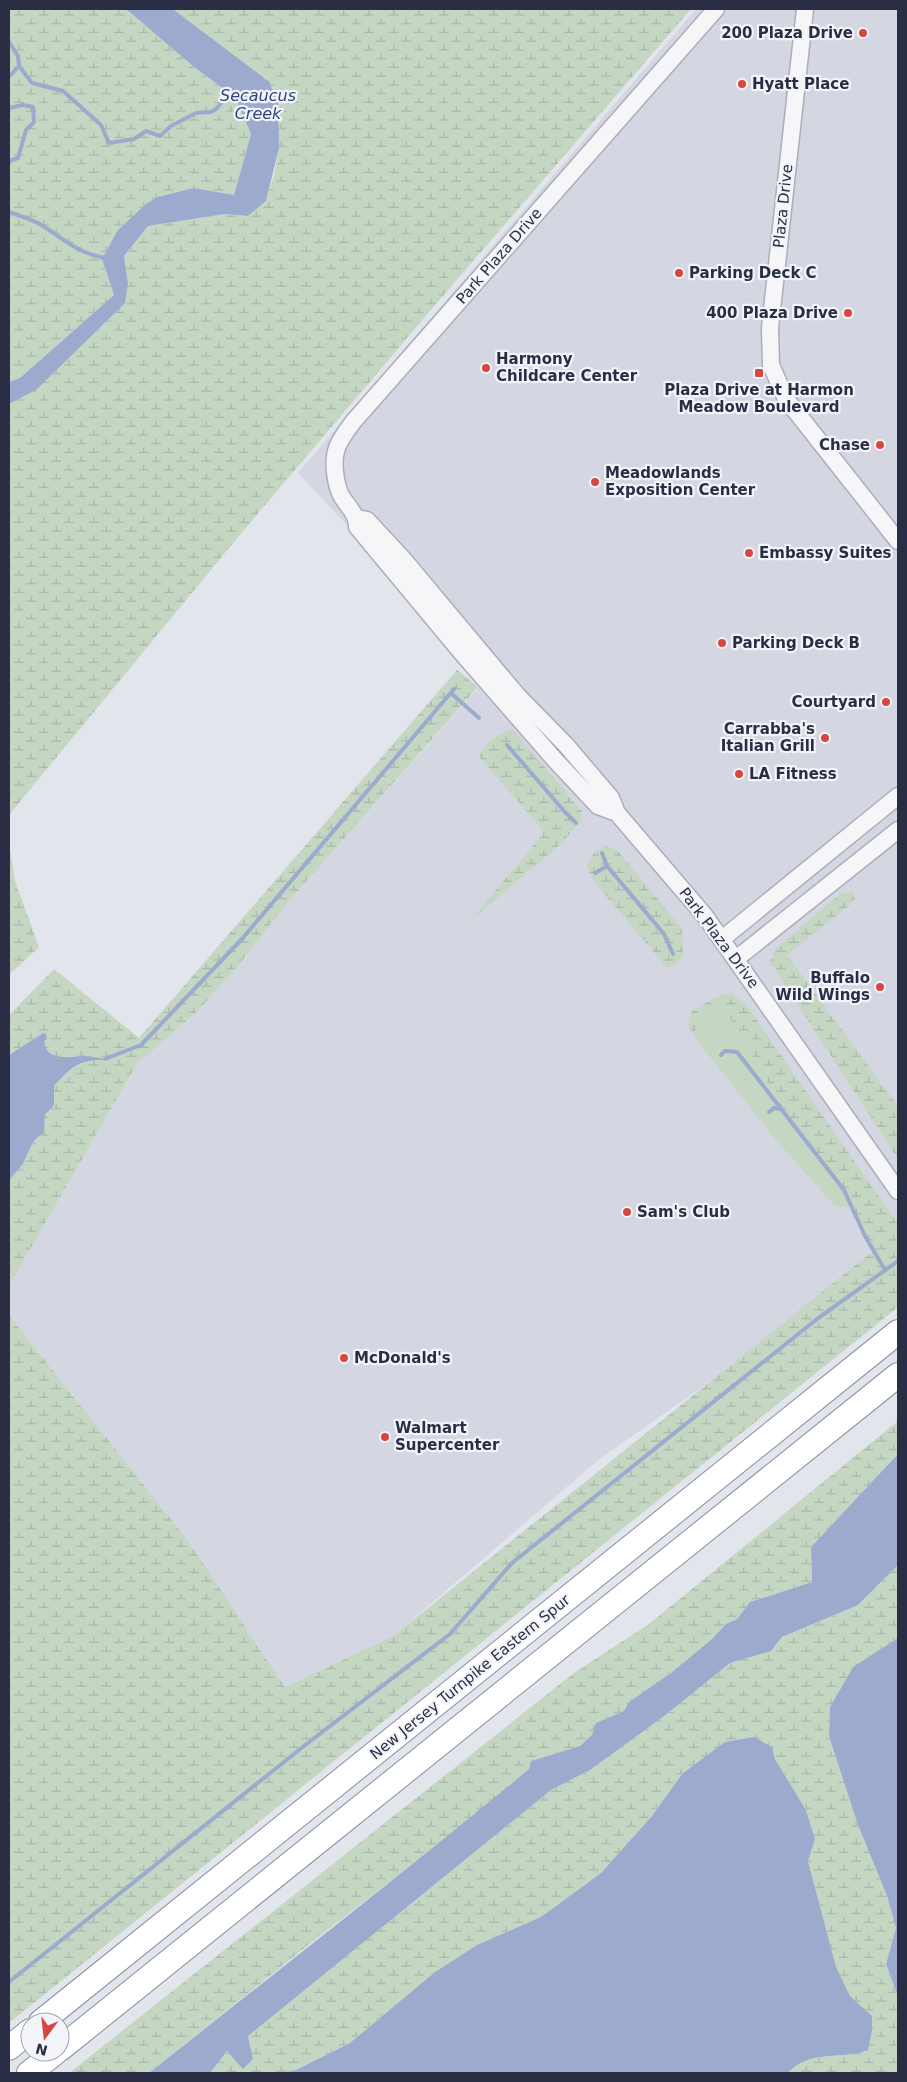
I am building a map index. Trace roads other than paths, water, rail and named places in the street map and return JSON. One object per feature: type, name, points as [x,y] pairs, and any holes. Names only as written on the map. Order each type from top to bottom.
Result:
[{"type":"highway","name":"New Jersey Turnpike Eastern Spur","points":[[53,2012],[898,1332]]},
{"type":"highway","points":[[70,2041],[898,1375]]},
{"type":"highway","points":[[9,2048],[20,2039]]},
{"type":"highway","points":[[30,2073],[44,2062]]},
{"type":"street","name":"Park Plaza Drive","points":[[716,9],[353,422],[340,440],[333,464],[341,495],[357,518],[357,528],[460,651],[513,701],[598,806],[617,813],[705,916],[898,1191]]},
{"type":"street","name":"Plaza Drive","points":[[805,9],[770,328],[771,365],[777,382],[791,408],[898,541]]},
{"type":"street","points":[[722,939],[898,796]]},
{"type":"street","points":[[736,958],[898,830]]},
{"type":"water","name":"Secaucus Creek","points":[[126,9],[173,9],[269,82],[278,103],[279,148],[266,201],[248,216],[225,214],[148,226],[124,256],[128,284],[125,303],[36,390],[9,404],[9,382],[20,378],[114,295],[102,259],[117,231],[146,204],[158,197],[194,188],[234,195],[251,134],[235,97],[194,67]]},
{"type":"water","points":[[43,1033],[46,1034],[47,1039],[44,1041],[49,1053],[60,1057],[87,1056],[105,1060],[81,1063],[71,1069],[54,1086],[54,1105],[45,1115],[44,1133],[33,1143],[22,1165],[9,1180],[9,1055]]},
{"type":"water","points":[[898,1454],[898,1565],[858,1605],[782,1637],[771,1651],[730,1663],[663,1717],[590,1770],[551,1790],[248,2036],[253,2059],[243,2069],[227,2051],[210,2073],[149,2073],[482,1808],[529,1769],[531,1761],[580,1746],[592,1735],[596,1723],[624,1711],[629,1702],[671,1673],[712,1639],[726,1624],[737,1619],[750,1602],[812,1582],[811,1547]]},
{"type":"water","points":[[898,1638],[898,1997],[886,1964],[896,1928],[887,1896],[858,1825],[829,1736],[830,1707],[853,1667]]},
{"type":"water","points":[[754,1737],[772,1747],[775,1759],[806,1810],[815,1839],[808,1861],[836,1967],[850,1996],[872,2016],[872,2030],[868,2050],[815,2058],[796,2066],[788,2073],[280,2073],[296,2070],[350,2043],[435,1972],[477,1945],[541,1917],[601,1873],[652,1816],[682,1774],[725,1742]]},
{"type":"waterway","points":[[9,42],[18,56],[19,66]]},
{"type":"waterway","points":[[9,77],[19,66],[32,83],[63,91],[101,125],[109,143],[134,139],[146,131],[160,136],[171,126],[196,113],[211,112],[216,109],[232,91]]},
{"type":"waterway","points":[[9,108],[23,105],[33,107],[34,122],[26,130],[18,158],[9,161]]},
{"type":"waterway","points":[[9,212],[38,223],[78,249],[107,258]]},
{"type":"waterway","points":[[105,1059],[141,1045],[241,940],[454,689]]},
{"type":"waterway","points":[[451,693],[479,718]]},
{"type":"waterway","points":[[507,745],[576,823]]},
{"type":"waterway","points":[[602,853],[607,866],[664,934],[673,954]]},
{"type":"waterway","points":[[595,873],[607,866]]},
{"type":"waterway","points":[[721,1055],[725,1051],[737,1052],[844,1190],[865,1236],[885,1270]]},
{"type":"waterway","points":[[769,1112],[774,1108],[780,1109]]},
{"type":"waterway","points":[[9,1982],[304,1746],[450,1634],[512,1563],[817,1319],[898,1261]]},
{"type":"place","name":"200 Plaza Drive","points":[[863,33]]},
{"type":"place","name":"Hyatt Place","points":[[742,84]]},
{"type":"place","name":"Parking Deck C","points":[[679,273]]},
{"type":"place","name":"400 Plaza Drive","points":[[848,313]]},
{"type":"place","name":"Harmony Childcare Center","points":[[486,368]]},
{"type":"place","name":"Plaza Drive at Harmon Meadow Boulevard","points":[[759,373]]},
{"type":"place","name":"Chase","points":[[880,445]]},
{"type":"place","name":"Meadowlands Exposition Center","points":[[595,482]]},
{"type":"place","name":"Embassy Suites","points":[[749,553]]},
{"type":"place","name":"Parking Deck B","points":[[722,643]]},
{"type":"place","name":"Courtyard","points":[[886,702]]},
{"type":"place","name":"Carrabba's Italian Grill","points":[[825,738]]},
{"type":"place","name":"LA Fitness","points":[[739,774]]},
{"type":"place","name":"Buffalo Wild Wings","points":[[880,987]]},
{"type":"place","name":"Sam's Club","points":[[627,1212]]},
{"type":"place","name":"McDonald's","points":[[344,1358]]},
{"type":"place","name":"Walmart Supercenter","points":[[385,1437]]}]
